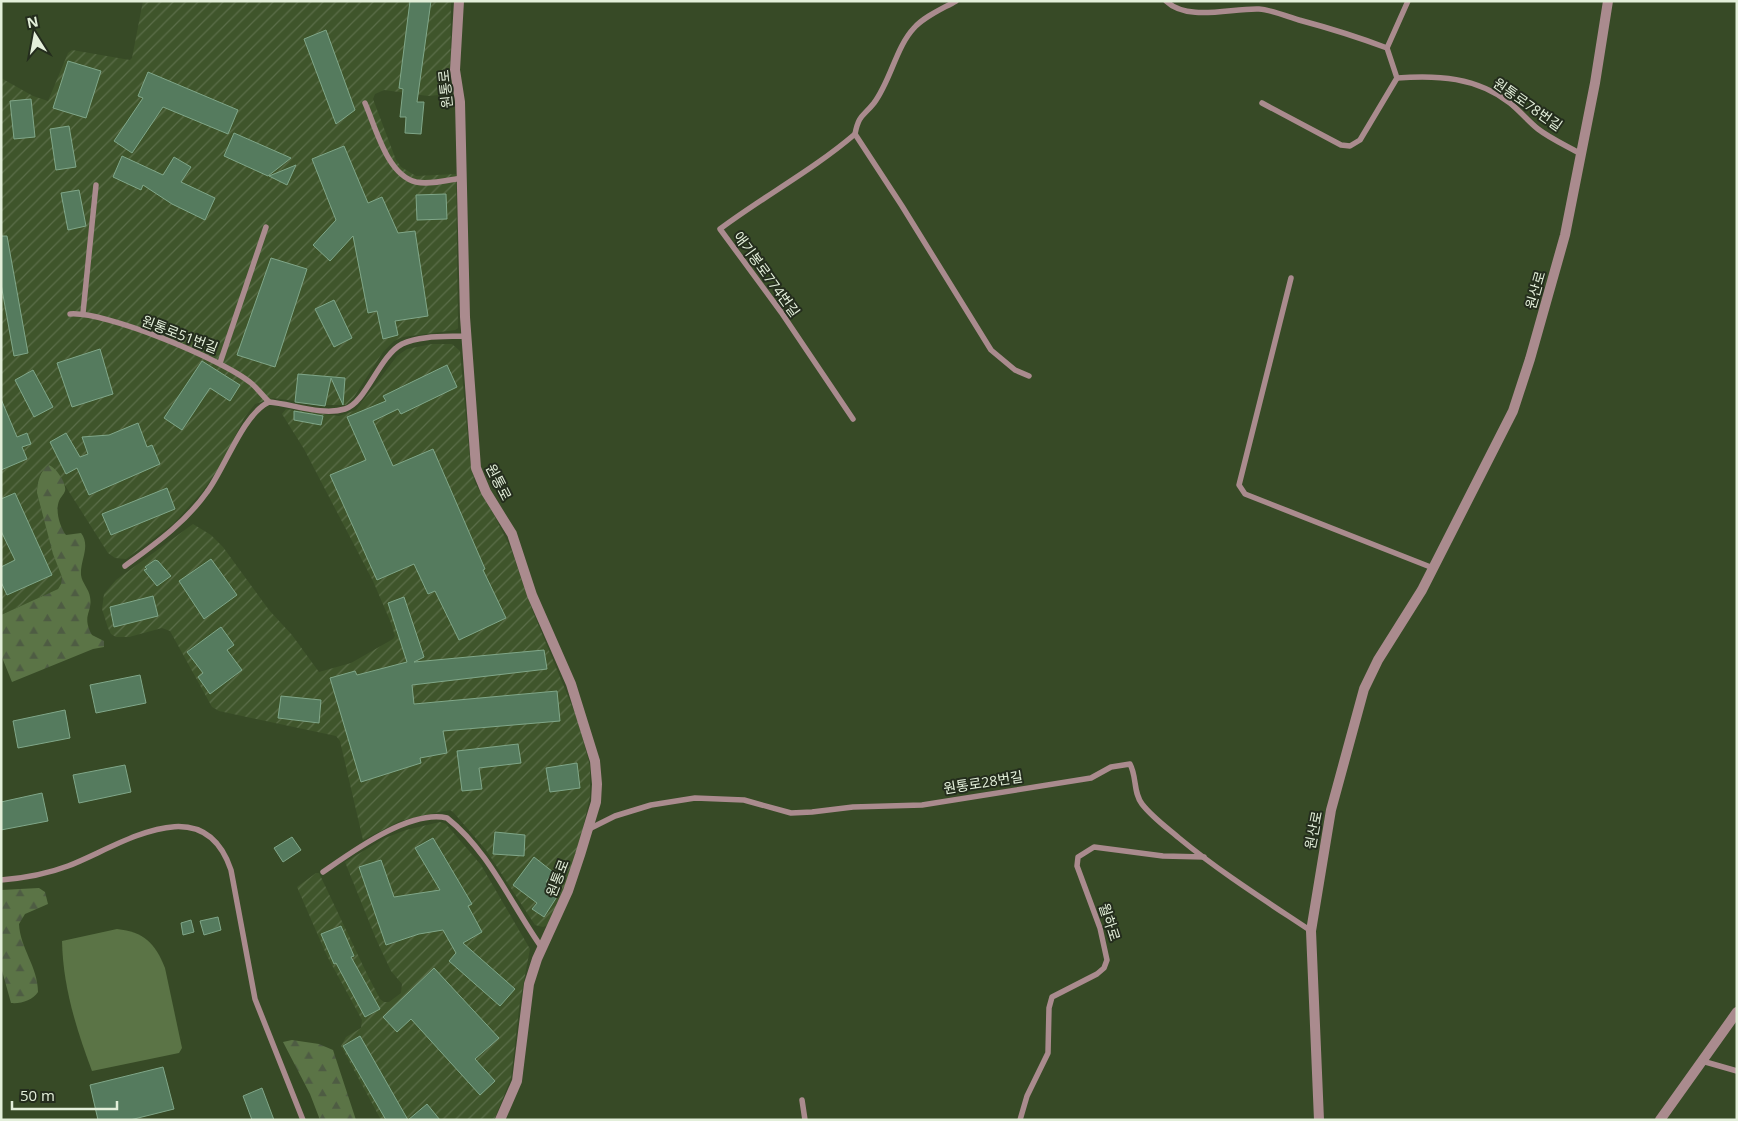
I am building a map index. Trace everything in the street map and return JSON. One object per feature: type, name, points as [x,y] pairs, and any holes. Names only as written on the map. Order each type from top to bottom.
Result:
[{"type":"street","name":"원통로","points":[[459,1],[456,31],[456,70],[460,102],[466,336],[476,468],[486,492],[512,534],[532,595],[571,684],[595,761],[598,784],[589,829],[568,891],[542,948],[529,984],[517,1081],[500,1120]]},
{"type":"street","name":"원산로","points":[[1318,1120],[1311,931],[1331,810],[1364,690],[1378,660],[1418,597],[1513,412],[1562,244],[1582,154],[1608,1]]},
{"type":"street","points":[[1660,1120],[1737,1012]]},
{"type":"lane","name":"애기봉로774번길","points":[[853,419],[781,312],[720,230],[744,211],[835,152],[855,134],[858,119],[874,103],[892,74],[906,39],[914,28],[956,1]]},
{"type":"lane","points":[[1166,1],[1184,12],[1202,13],[1234,9],[1261,10],[1360,37],[1387,48]]},
{"type":"lane","points":[[1262,103],[1341,145],[1350,146],[1360,140],[1397,78],[1387,48],[1408,1]]},
{"type":"lane","name":"원통로78번길","points":[[1397,78],[1426,76],[1453,78],[1485,88],[1510,103],[1539,130],[1582,154]]},
{"type":"lane","points":[[365,103],[389,161],[404,178],[417,182],[426,182],[462,178]]},
{"type":"lane","points":[[855,134],[991,350],[1015,370],[1029,376]]},
{"type":"lane","points":[[83,313],[96,184]]},
{"type":"lane","points":[[220,363],[266,227]]},
{"type":"lane","points":[[1291,278],[1239,485],[1245,494],[1433,568]]},
{"type":"lane","name":"원통로51번길","points":[[70,314],[83,313],[158,338],[220,363],[251,383],[269,402]]},
{"type":"lane","points":[[124,566],[163,539],[186,518],[207,493],[226,463],[250,417],[261,406],[269,402],[327,411],[346,409],[355,402],[389,354],[401,344],[425,338],[466,336]]},
{"type":"lane","name":"원통로28번길","points":[[589,829],[615,816],[650,804],[695,798],[744,800],[791,813],[853,807],[922,806],[1091,778],[1111,767],[1130,764],[1135,773],[1135,787],[1141,803],[1156,819],[1204,857],[1311,931]]},
{"type":"lane","points":[[322,872],[392,829],[425,819],[441,816],[448,818],[487,860],[514,907],[542,948]]},
{"type":"lane","points":[[1,880],[51,872],[150,830],[162,827],[190,828],[212,838],[226,856],[231,870],[250,976],[260,1017],[303,1120]]},
{"type":"lane","name":"월하로","points":[[1020,1120],[1027,1096],[1048,1053],[1049,1008],[1052,998],[1081,980],[1097,974],[1104,968],[1107,960],[1100,928],[1077,866],[1078,857],[1094,847],[1163,856],[1204,857]]},
{"type":"lane","points":[[1702,1061],[1737,1071]]},
{"type":"lane","points":[[802,1100],[805,1120]]},
{"type":"shaded area","points":[[143,1],[451,1],[450,94],[428,96],[384,90],[375,94],[373,99],[396,160],[401,167],[416,176],[456,174],[458,328],[403,337],[394,341],[383,352],[354,397],[346,405],[324,405],[273,398],[255,404],[244,418],[221,465],[202,492],[173,524],[126,559],[115,558],[108,553],[59,476],[49,465],[41,473],[37,485],[37,493],[53,553],[62,577],[61,584],[58,589],[1,615],[1,78],[33,96],[48,101],[68,53],[72,50],[130,60],[132,58]]},
{"type":"shaded area","points":[[432,344],[452,344],[460,351],[470,462],[475,483],[511,549],[533,612],[577,718],[590,766],[590,796],[579,846],[563,891],[548,925],[543,927],[535,925],[486,850],[450,810],[400,821],[363,840],[340,741],[336,736],[219,711],[212,707],[170,631],[162,628],[129,637],[116,637],[111,634],[108,628],[102,609],[104,594],[116,580],[193,524],[211,535],[223,547],[269,610],[292,635],[319,672],[351,663],[393,639],[395,636],[391,623],[373,581],[304,449],[282,414],[286,409],[339,416],[356,410],[397,356],[407,349]]},
{"type":"shaded area","points":[[440,822],[446,824],[481,865],[530,949],[520,1001],[511,1078],[494,1120],[381,1120],[341,1046],[346,1037],[361,1028],[362,1020],[327,956],[297,887],[316,873],[319,873],[380,999],[384,1002],[389,1002],[401,993],[402,984],[391,971],[376,939],[345,862],[385,838],[406,830]]},
{"type":"green space","points":[[49,465],[60,476],[65,488],[58,505],[58,514],[62,528],[66,535],[81,533],[84,538],[85,548],[81,575],[90,597],[87,623],[92,635],[104,641],[104,647],[93,649],[12,682],[1,655],[1,615],[58,589],[61,584],[62,577],[53,554],[37,493],[43,470]]},
{"type":"green space","points":[[39,888],[45,892],[48,904],[25,914],[19,924],[22,941],[35,974],[38,992],[26,1001],[11,1003],[1,967],[1,890]]},
{"type":"green space","points":[[117,929],[134,933],[147,940],[153,945],[161,959],[165,968],[182,1048],[179,1053],[92,1071],[71,1007],[65,975],[62,941]]},
{"type":"green space","points":[[292,1040],[319,1044],[333,1050],[356,1120],[320,1120],[310,1094],[283,1042]]},
{"type":"building","points":[[410,1],[431,1],[417,102],[424,102],[421,134],[405,133],[406,117],[400,117],[403,89],[399,88]]},
{"type":"building","points":[[326,30],[355,110],[336,124],[304,39]]},
{"type":"building","points":[[68,61],[101,71],[86,118],[53,108]]},
{"type":"building","points":[[148,72],[238,110],[228,134],[163,107],[132,153],[114,141],[143,98],[138,96]]},
{"type":"building","points":[[31,99],[35,137],[14,139],[10,101]]},
{"type":"building","points":[[69,126],[76,167],[56,170],[50,129]]},
{"type":"building","points":[[234,133],[291,158],[268,176],[224,156]]},
{"type":"building","points":[[344,146],[368,203],[382,197],[398,233],[415,231],[428,316],[395,321],[398,335],[383,339],[377,311],[368,313],[353,236],[330,261],[313,245],[336,220],[312,159]]},
{"type":"building","points":[[122,156],[163,175],[174,157],[191,167],[181,182],[215,198],[205,220],[172,204],[143,185],[141,190],[113,177]]},
{"type":"building","points":[[296,165],[287,185],[269,176]]},
{"type":"building","points":[[79,190],[86,226],[68,230],[61,193]]},
{"type":"building","points":[[446,194],[447,219],[417,220],[416,195]]},
{"type":"building","points":[[1,236],[7,236],[28,353],[14,356],[1,284]]},
{"type":"building","points":[[271,258],[307,269],[275,367],[237,355]]},
{"type":"building","points":[[334,300],[352,338],[334,347],[315,309]]},
{"type":"building","points":[[100,349],[113,394],[72,407],[57,363]]},
{"type":"building","points":[[202,361],[240,385],[230,401],[210,388],[182,430],[164,418]]},
{"type":"building","points":[[447,365],[457,387],[401,414],[398,409],[373,421],[393,466],[433,449],[485,569],[483,570],[506,618],[459,640],[435,591],[428,594],[414,564],[377,580],[330,475],[366,460],[347,417],[386,401],[383,396]]},
{"type":"building","points":[[33,370],[53,407],[34,417],[15,380]]},
{"type":"building","points":[[298,374],[345,378],[343,405],[331,378],[325,406],[295,402]]},
{"type":"building","points":[[1,399],[17,437],[27,433],[31,444],[22,447],[27,459],[1,470]]},
{"type":"building","points":[[294,411],[323,416],[321,425],[294,420]]},
{"type":"building","points":[[138,423],[147,447],[152,445],[160,464],[89,495],[77,468],[66,474],[50,442],[66,433],[80,457],[88,454],[82,437],[109,435]]},
{"type":"building","points":[[167,488],[175,509],[111,535],[102,514]]},
{"type":"building","points":[[15,493],[52,575],[7,595],[1,582],[1,567],[15,560],[1,531],[1,499]]},
{"type":"building","points":[[211,559],[237,595],[204,619],[179,581]]},
{"type":"building","points":[[155,560],[171,576],[157,586],[144,570],[147,569],[145,567]]},
{"type":"building","points":[[153,596],[158,616],[114,627],[110,607]]},
{"type":"building","points":[[404,597],[424,657],[414,662],[544,650],[547,669],[412,685],[414,704],[557,691],[560,721],[443,731],[447,753],[420,758],[421,763],[361,782],[330,678],[355,671],[357,675],[407,662],[388,603]]},
{"type":"building","points":[[221,627],[234,645],[227,650],[242,670],[210,694],[198,677],[203,673],[187,652]]},
{"type":"building","points":[[140,675],[146,703],[96,713],[90,685]]},
{"type":"building","points":[[281,696],[321,700],[319,723],[278,718]]},
{"type":"building","points":[[65,710],[70,738],[18,748],[13,721]]},
{"type":"building","points":[[518,744],[521,763],[479,768],[482,789],[462,791],[457,751]]},
{"type":"building","points":[[577,763],[580,788],[550,792],[546,768]]},
{"type":"building","points":[[125,765],[131,792],[79,803],[73,775]]},
{"type":"building","points":[[42,793],[48,821],[1,830],[1,802]]},
{"type":"building","points":[[495,832],[525,835],[524,856],[493,854]]},
{"type":"building","points":[[292,837],[301,850],[283,862],[274,848]]},
{"type":"building","points":[[433,838],[472,904],[468,906],[482,932],[463,943],[515,989],[500,1006],[449,961],[456,953],[443,930],[419,934],[386,945],[359,867],[381,860],[394,897],[440,890],[415,848]]},
{"type":"building","points":[[534,857],[553,872],[546,882],[560,892],[544,917],[532,909],[537,903],[513,885]]},
{"type":"building","points":[[218,917],[221,930],[204,935],[200,921]]},
{"type":"building","points":[[191,920],[194,932],[183,935],[181,923]]},
{"type":"building","points":[[341,926],[354,956],[351,957],[380,1009],[365,1017],[336,963],[334,964],[321,934]]},
{"type":"building","points":[[434,968],[499,1038],[475,1059],[495,1081],[480,1095],[411,1019],[397,1032],[383,1017]]},
{"type":"building","points":[[360,1036],[408,1120],[386,1120],[343,1046]]},
{"type":"building","points":[[163,1067],[174,1109],[130,1120],[98,1120],[90,1085]]},
{"type":"building","points":[[262,1088],[274,1120],[252,1120],[243,1096]]},
{"type":"building","points":[[427,1104],[440,1120],[408,1120]]}]
